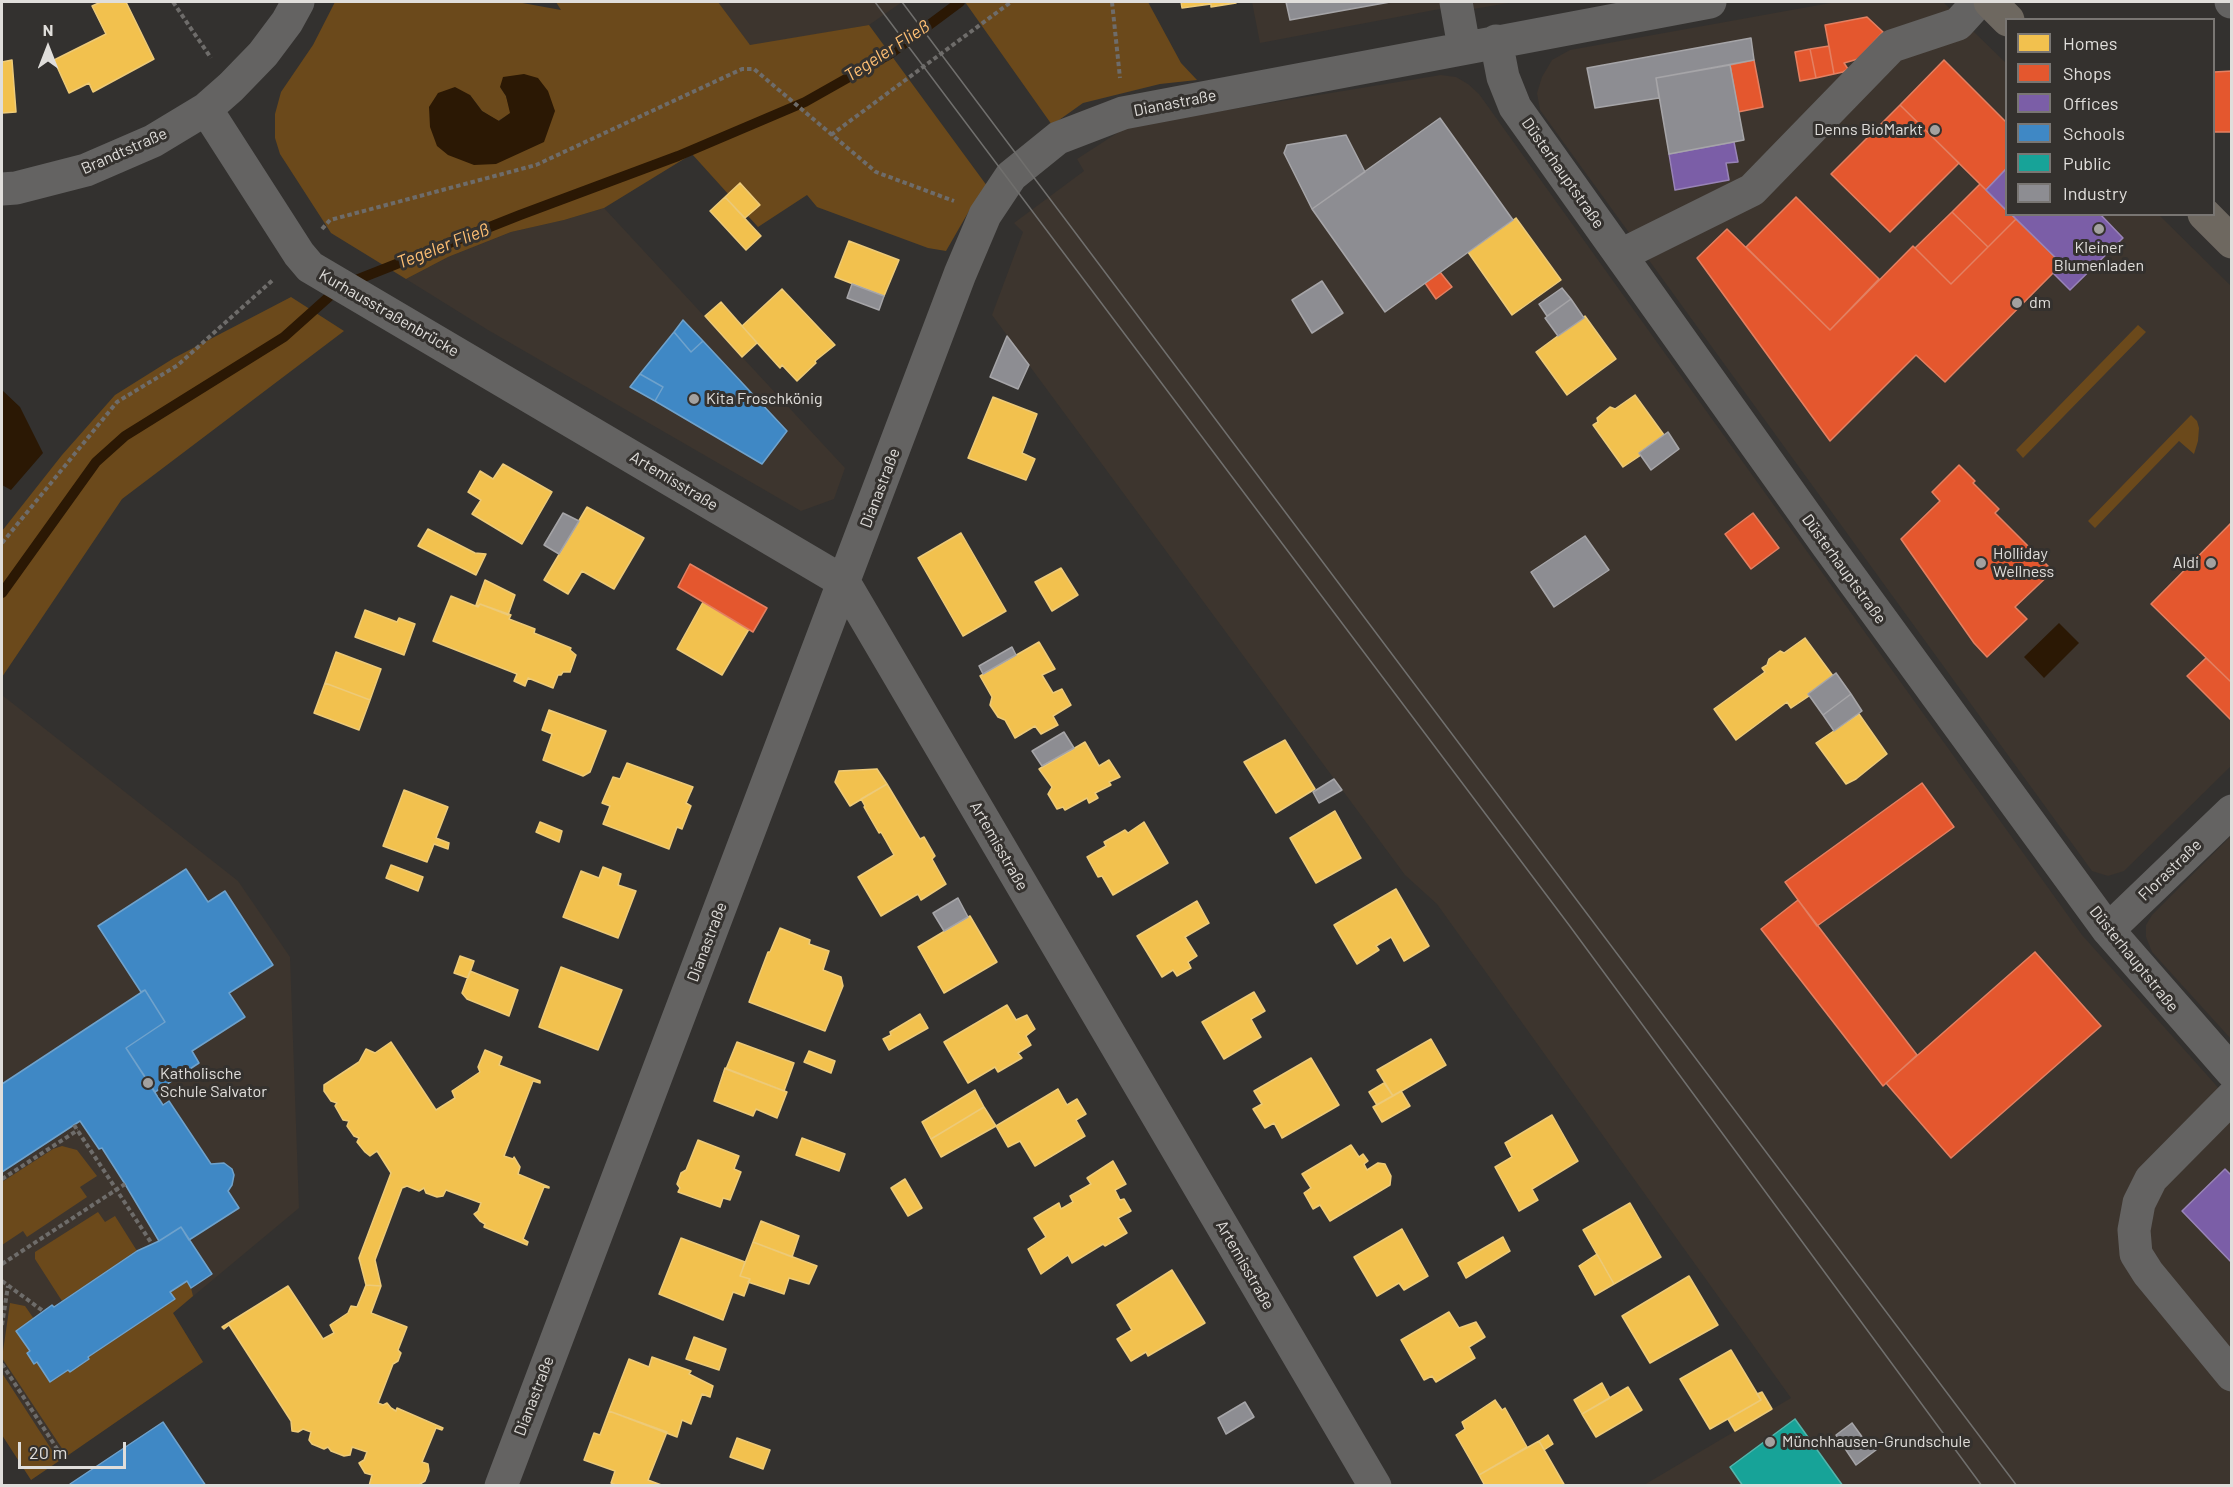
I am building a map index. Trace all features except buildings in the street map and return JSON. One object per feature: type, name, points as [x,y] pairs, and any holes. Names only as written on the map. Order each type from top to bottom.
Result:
[{"type":"main road","points":[[1990,2],[2006,18]]},
{"type":"main road","points":[[2206,216],[2232,242]]},
{"type":"street","name":"Brandtstraße","points":[[2,189],[16,188],[86,170],[153,141],[206,109],[263,54],[287,22],[298,2]]},
{"type":"street","points":[[1456,2],[1464,47]]},
{"type":"street","name":"Dianastraße","points":[[501,1485],[960,274],[985,215],[1011,176],[1058,138],[1123,112],[1710,2]]},
{"type":"street","points":[[1621,255],[1752,190],[1892,46],[1958,24],[1978,2]]},
{"type":"street","name":"Düsterhauptstraße","points":[[1496,41],[1503,77],[1515,106],[1827,545],[2108,930],[2232,1072]]},
{"type":"street","points":[[206,109],[299,254],[295,271]]},
{"type":"street","name":"Kurhausstraßenbrücke","points":[[295,271],[469,360]]},
{"type":"street","name":"Artemisstraße","points":[[469,360],[844,582],[1375,1485]]},
{"type":"street","name":"Florastraße","points":[[2108,930],[2232,811]]},
{"type":"street","points":[[2232,1097],[2151,1179],[2139,1203],[2133,1230],[2136,1254],[2148,1273],[2232,1375]]},
{"type":"path","points":[[173,2],[216,65]]},
{"type":"path","points":[[831,135],[1011,2]]},
{"type":"path","points":[[1112,2],[1120,81]]},
{"type":"path","points":[[319,232],[330,220],[536,165],[742,69],[754,69],[876,172],[957,202]]},
{"type":"path","points":[[2,543],[117,402],[178,365],[295,271]]},
{"type":"path","points":[[74,1125],[152,1244]]},
{"type":"path","points":[[2,1179],[78,1130]]},
{"type":"path","points":[[2,1264],[125,1184]]},
{"type":"path","points":[[2,1281],[43,1311]]},
{"type":"path","points":[[2,1325],[8,1286]]},
{"type":"path","points":[[2,1364],[63,1458]]},
{"type":"shaded area","points":[[335,2],[517,2],[561,10],[556,2],[718,2],[750,45],[869,25],[990,190],[969,211],[946,251],[928,248],[817,207],[807,195],[758,227],[692,154],[604,208],[511,232],[448,257],[406,279],[331,233],[280,154],[275,138],[275,114],[281,92],[313,45]],"holes":[[[500,87],[544,142],[429,107],[470,95],[482,111],[498,121],[511,113],[506,96]]]},
{"type":"shaded area","points":[[718,2],[902,2],[869,25],[750,46]]},
{"type":"shaded area","points":[[965,2],[1148,2],[1181,63],[1197,80],[1160,84],[1083,103],[1052,125]]},
{"type":"shaded area","points":[[1252,2],[1444,2],[1445,8],[1260,43]]},
{"type":"shaded area","points":[[1467,2],[1514,2],[1468,10]]},
{"type":"shaded area","points":[[1836,2],[1943,2],[2005,62],[2005,216],[2160,216],[2231,286],[2231,766],[2124,871],[2108,876],[2092,871],[1540,110],[1537,93],[1542,77],[1552,60],[1570,50]]},
{"type":"shaded area","points":[[524,74],[538,78],[548,91],[555,111],[544,142],[496,164],[474,165],[448,155],[437,146],[430,127],[429,107],[438,93],[455,87],[470,95],[482,111],[499,121],[510,113],[506,96],[500,87],[503,77]]},
{"type":"shaded area","points":[[1441,75],[1456,77],[1479,94],[2082,935],[2231,1102],[2231,1485],[1644,1485],[1791,1398],[1437,904],[1405,875],[992,315],[1023,232],[1014,223],[1084,171],[1077,159],[1128,126]]},
{"type":"shaded area","name":"Kita Froschkönig","points":[[604,208],[845,468],[834,499],[801,511],[488,330],[406,279],[448,257],[511,232]]},
{"type":"shaded area","points":[[291,297],[344,331],[122,499],[2,677],[2,531],[62,455],[115,395],[174,358]]},
{"type":"shaded area","points":[[2138,325],[2146,332],[2023,458],[2016,450]]},
{"type":"shaded area","points":[[2,390],[20,407],[43,453],[11,490],[2,485]]},
{"type":"shaded area","points":[[2191,415],[2197,421],[2199,428],[2194,454],[2179,441],[2095,528],[2088,521]]},
{"type":"shaded area","points":[[2059,623],[2079,643],[2044,678],[2024,657]]},
{"type":"shaded area","name":"Katholische Schule Salvator","points":[[2,695],[238,881],[290,957],[299,1208],[173,1313],[203,1362],[31,1480],[2,1435]]},
{"type":"shaded area","points":[[2231,836],[2231,1039],[2152,952],[2146,937],[2146,925],[2152,915]]},
{"type":"shaded area","points":[[62,1146],[77,1150],[97,1176],[80,1187],[87,1197],[27,1237],[23,1231],[2,1245],[2,1182],[53,1149]]},
{"type":"shaded area","points":[[98,1212],[105,1222],[115,1216],[137,1251],[62,1301],[35,1259],[35,1252]]},
{"type":"shaded area","points":[[187,1281],[193,1296],[173,1313],[203,1362],[67,1456],[2,1358],[10,1303],[25,1306],[34,1319],[17,1331],[30,1351],[27,1353],[37,1362],[50,1381],[68,1370],[70,1372],[88,1357],[175,1299],[170,1292]]},
{"type":"shaded area","points":[[2,1373],[59,1461],[31,1480],[2,1435]]},
{"type":"waterway","name":"Tegeler Fließ","points":[[2,593],[96,462],[125,436],[284,337],[341,286],[520,215],[678,156],[805,102],[890,54],[960,2]]},
{"type":"tram line","points":[[875,2],[1569,925],[1982,1486]]},
{"type":"tram line","points":[[902,2],[2017,1486]]},
{"type":"place","name":"Denns BioMarkt","points":[[1935,130]]},
{"type":"place","name":"Kleiner Blumenladen","points":[[2099,229]]},
{"type":"place","name":"dm","points":[[2017,303]]},
{"type":"place","name":"Kita Froschkönig","points":[[694,399]]},
{"type":"place","name":"Holliday Wellness","points":[[1981,563]]},
{"type":"place","name":"Aldi","points":[[2211,563]]},
{"type":"place","name":"Katholische Schule Salvator","points":[[148,1083]]},
{"type":"place","name":"Münchhausen-Grundschule","points":[[1770,1442]]}]
